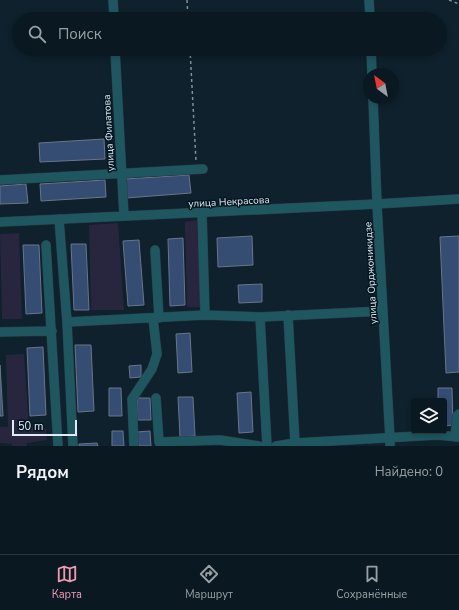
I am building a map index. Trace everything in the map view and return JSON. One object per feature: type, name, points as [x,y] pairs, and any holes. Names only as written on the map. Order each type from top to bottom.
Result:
[{"type":"street","points":[[113,0],[114,12]]},
{"type":"street","points":[[369,0],[370,12]]},
{"type":"street","name":"улица Филатова","points":[[115,56],[124,216]]},
{"type":"street","points":[[371,56],[372,68]]},
{"type":"street","name":"улица Орджоникидзе","points":[[373,104],[390,442]]},
{"type":"street","points":[[0,180],[200,169]]},
{"type":"street","name":"улица Некрасова","points":[[0,222],[459,199]]},
{"type":"street","points":[[202,213],[205,315]]},
{"type":"street","points":[[59,219],[67,322],[73,446]]},
{"type":"street","points":[[46,245],[58,444]]},
{"type":"street","points":[[134,446],[132,398],[152,369],[157,354],[155,250]]},
{"type":"street","points":[[67,322],[205,315],[260,317],[383,311]]},
{"type":"street","points":[[288,316],[295,443]]},
{"type":"street","points":[[260,317],[267,446]]},
{"type":"street","points":[[0,332],[52,331]]},
{"type":"street","points":[[156,398],[160,442],[220,440],[259,446]]},
{"type":"street","points":[[276,446],[295,443],[390,442],[437,435],[457,437],[457,416],[459,414]]},
{"type":"street","points":[[58,444],[72,431]]},
{"type":"path","points":[[187,0],[188,12]]},
{"type":"path","points":[[449,0],[459,4]]},
{"type":"path","points":[[191,56],[200,169]]},
{"type":"shaded area","points":[[197,220],[201,307],[187,307],[185,222]]},
{"type":"shaded area","points":[[118,223],[124,310],[91,310],[89,225]]},
{"type":"shaded area","points":[[19,233],[22,319],[2,319],[0,234]]},
{"type":"shaded area","points":[[24,354],[29,427],[46,429],[47,440],[27,443],[27,446],[12,446],[12,444],[0,443],[0,427],[8,427],[6,355]]},
{"type":"building","points":[[104,139],[105,159],[40,162],[39,143]]},
{"type":"building","points":[[189,175],[191,193],[126,198],[125,179]]},
{"type":"building","points":[[105,180],[106,197],[41,201],[40,184]]},
{"type":"building","points":[[26,184],[28,203],[0,204],[0,186]]},
{"type":"building","points":[[252,236],[253,265],[218,267],[217,238]]},
{"type":"building","points":[[459,236],[459,372],[446,373],[440,237]]},
{"type":"building","points":[[183,238],[185,305],[170,306],[168,239]]},
{"type":"building","points":[[139,240],[144,305],[128,306],[123,241]]},
{"type":"building","points":[[71,244],[86,244],[89,310],[74,310]]},
{"type":"building","points":[[23,245],[39,245],[42,313],[26,314]]},
{"type":"building","points":[[262,284],[262,302],[239,303],[238,285]]},
{"type":"building","points":[[190,333],[192,372],[178,373],[176,334]]},
{"type":"building","points":[[75,345],[91,345],[94,411],[78,412]]},
{"type":"building","points":[[43,347],[46,415],[30,416],[27,348]]},
{"type":"building","points":[[0,365],[3,416],[0,416]]},
{"type":"building","points":[[141,365],[141,377],[130,378],[129,366]]},
{"type":"building","points":[[109,388],[121,388],[122,416],[109,416]]},
{"type":"building","points":[[438,388],[452,388],[453,425],[447,426],[447,398],[438,398]]},
{"type":"building","points":[[251,392],[253,432],[239,433],[237,393]]},
{"type":"building","points":[[178,397],[193,397],[195,436],[180,437]]},
{"type":"building","points":[[137,398],[150,398],[151,420],[137,420]]},
{"type":"building","points":[[112,431],[123,431],[124,446],[112,446]]},
{"type":"building","points":[[150,431],[151,446],[139,446],[137,432]]},
{"type":"building","points":[[97,443],[98,446],[79,446],[79,444]]}]
